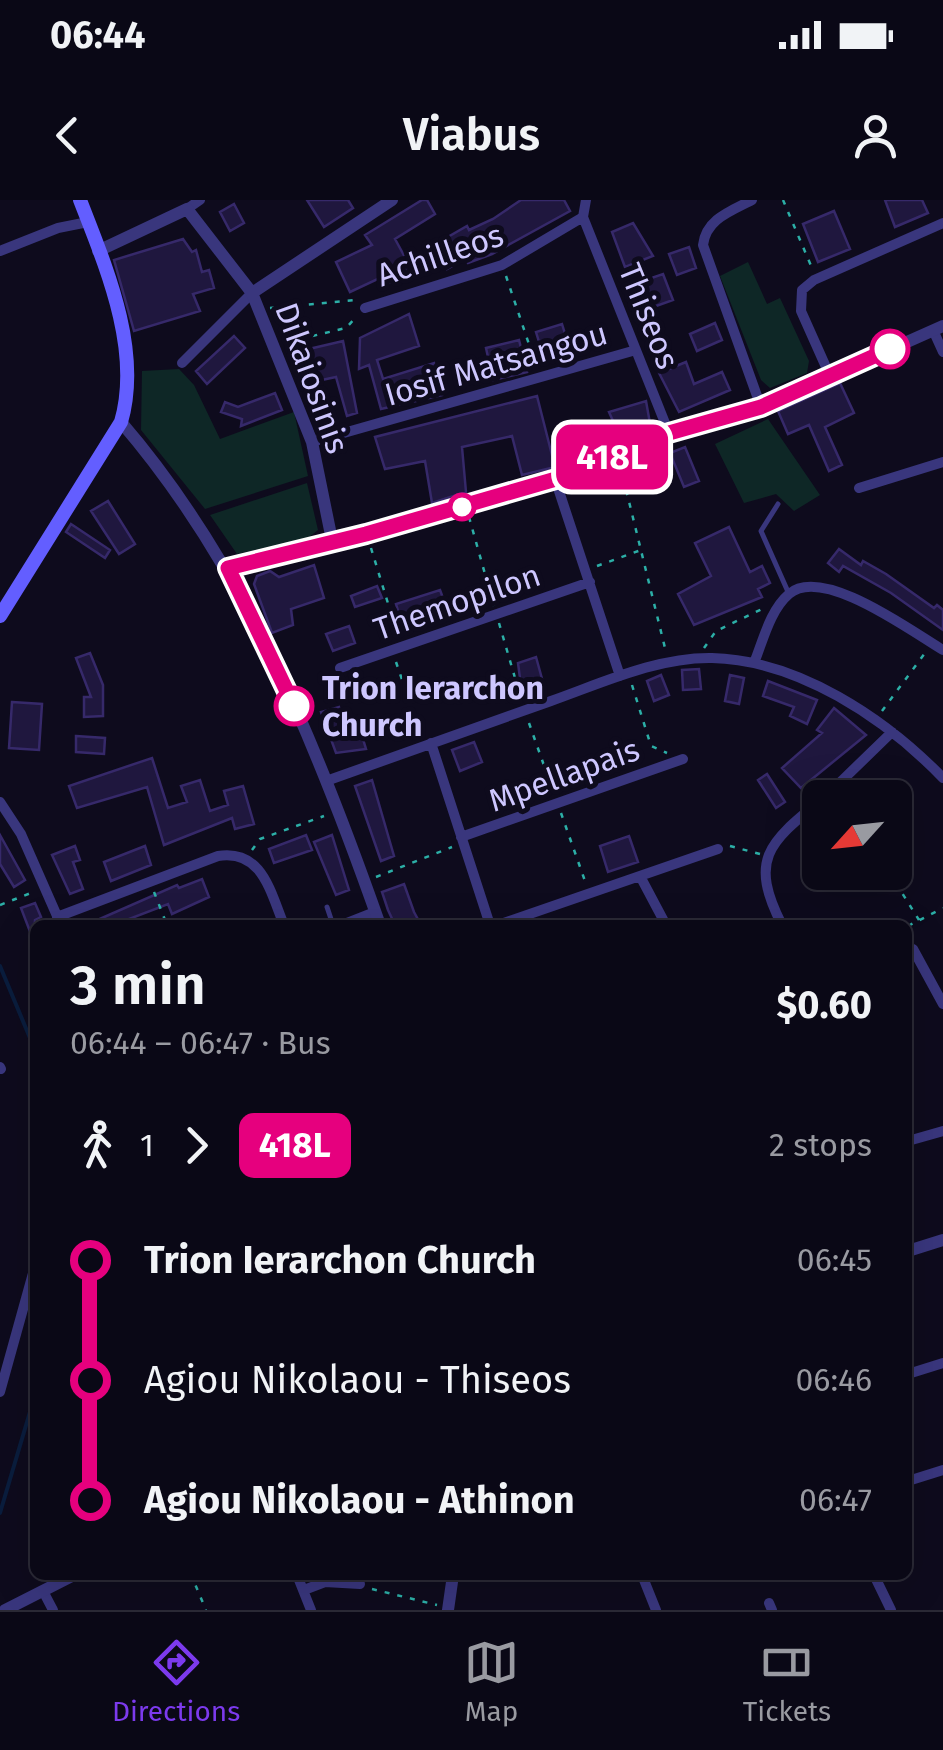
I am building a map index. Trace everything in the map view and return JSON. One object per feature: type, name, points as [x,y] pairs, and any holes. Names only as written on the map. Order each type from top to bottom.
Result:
[{"type":"main road","points":[[0,616],[121,422],[129,377],[123,334],[80,200]]},
{"type":"street","points":[[98,251],[200,200]]},
{"type":"street","points":[[182,363],[252,293],[370,206],[392,200]]},
{"type":"street","points":[[583,217],[586,200]]},
{"type":"street","points":[[752,200],[714,221],[702,245],[761,407]]},
{"type":"street","name":"Dikaiosinis","points":[[186,210],[252,293],[312,442],[332,540]]},
{"type":"street","name":"Achilleos","points":[[365,308],[502,265],[583,217]]},
{"type":"street","name":"Thiseos","points":[[583,217],[669,433]]},
{"type":"street","points":[[0,251],[58,228],[88,222]]},
{"type":"street","points":[[830,376],[799,305],[802,290],[816,279],[943,222]]},
{"type":"street","points":[[228,568],[366,534],[556,479],[669,433],[761,407],[938,328],[943,352]]},
{"type":"street","name":"Iosif Matsangou","points":[[312,442],[636,350]]},
{"type":"street","points":[[121,422],[159,467],[228,568],[329,780],[378,919]]},
{"type":"street","points":[[859,488],[943,462]]},
{"type":"street","points":[[556,479],[624,675]]},
{"type":"street","name":"Themopilon","points":[[340,668],[588,576]]},
{"type":"street","points":[[754,663],[788,595],[806,585],[833,588],[940,647]]},
{"type":"street","points":[[329,780],[624,675],[697,658],[754,663],[805,682],[876,720],[943,778]]},
{"type":"street","points":[[843,780],[892,732]]},
{"type":"street","points":[[428,744],[488,920]]},
{"type":"street","name":"Mpellapais","points":[[462,840],[683,759]]},
{"type":"street","points":[[0,802],[21,834],[59,920]]},
{"type":"street","points":[[780,920],[765,888],[766,857],[780,833],[802,816]]},
{"type":"street","points":[[512,920],[718,848]]},
{"type":"street","points":[[61,920],[218,856],[247,857],[263,875],[282,920]]},
{"type":"street","points":[[640,876],[663,920]]},
{"type":"street","points":[[913,949],[943,1004]]},
{"type":"street","points":[[912,1140],[943,1131]]},
{"type":"street","points":[[912,1250],[943,1240]]},
{"type":"street","points":[[0,1392],[30,1284]]},
{"type":"street","points":[[912,1373],[943,1363]]},
{"type":"street","points":[[912,1481],[943,1470]]},
{"type":"street","points":[[5,1610],[64,1580]]},
{"type":"street","points":[[299,1580],[311,1610]]},
{"type":"street","points":[[448,1609],[452,1580]]},
{"type":"street","points":[[644,1580],[656,1610]]},
{"type":"street","points":[[876,1580],[891,1610]]},
{"type":"street","points":[[304,1590],[325,1582],[360,1584]]},
{"type":"street","points":[[43,1591],[53,1610]]},
{"type":"lane","points":[[778,504],[761,531],[788,595]]},
{"type":"lane","points":[[327,908],[331,920]]},
{"type":"path","points":[[783,200],[816,279]]},
{"type":"path","points":[[502,265],[540,378]]},
{"type":"path","points":[[259,309],[355,298],[365,308],[346,328],[274,345]]},
{"type":"path","points":[[617,455],[668,663]]},
{"type":"path","points":[[366,534],[428,744]]},
{"type":"path","points":[[588,576],[641,550]]},
{"type":"path","points":[[697,658],[716,631],[788,595]]},
{"type":"path","points":[[876,720],[940,647]]},
{"type":"path","points":[[624,675],[650,746],[683,759]]},
{"type":"path","points":[[247,857],[260,839],[340,811]]},
{"type":"path","points":[[364,882],[462,840]]},
{"type":"path","points":[[718,848],[735,846],[766,857]]},
{"type":"path","points":[[150,882],[165,920]]},
{"type":"path","points":[[0,905],[45,888]]},
{"type":"path","points":[[900,890],[919,920]]},
{"type":"path","points":[[912,924],[943,908]]},
{"type":"path","points":[[198,1580],[195,1584],[206,1610]]},
{"type":"path","points":[[360,1584],[448,1609]]},
{"type":"green space","points":[[748,262],[767,304],[780,298],[809,361],[807,373],[770,388],[761,380],[720,276]]},
{"type":"green space","points":[[179,369],[194,385],[220,439],[294,412],[308,476],[205,509],[141,430],[142,371]]},
{"type":"green space","points":[[768,419],[820,495],[794,511],[776,494],[744,503],[715,444]]},
{"type":"green space","points":[[307,483],[318,530],[308,538],[237,554],[210,515]]},
{"type":"building","points":[[307,200],[348,200],[353,208],[324,227]]},
{"type":"building","points":[[427,200],[435,214],[395,239],[412,270],[390,282],[386,275],[350,292],[336,262],[372,245],[365,235]]},
{"type":"building","points":[[521,200],[564,200],[570,211],[492,254],[468,263],[465,259],[447,269],[434,245],[467,226],[469,230],[493,219]]},
{"type":"building","points":[[885,200],[922,200],[928,213],[895,227]]},
{"type":"building","points":[[234,204],[244,223],[230,231],[220,212]]},
{"type":"building","points":[[834,211],[850,249],[818,262],[803,224]]},
{"type":"building","points":[[633,223],[653,256],[625,267],[612,232]]},
{"type":"building","points":[[183,239],[192,252],[196,250],[202,272],[209,270],[214,288],[193,294],[200,311],[134,331],[114,260]]},
{"type":"building","points":[[689,247],[696,268],[677,275],[669,254]]},
{"type":"building","points":[[663,274],[673,300],[637,313],[628,286]]},
{"type":"building","points":[[409,314],[419,346],[377,360],[383,379],[434,363],[442,395],[381,409],[369,365],[359,369],[360,338]]},
{"type":"building","points":[[715,323],[722,340],[697,351],[690,334]]},
{"type":"building","points":[[562,324],[570,350],[544,358],[536,332]]},
{"type":"building","points":[[234,336],[245,348],[207,384],[196,371]]},
{"type":"building","points":[[519,340],[527,372],[493,380],[486,348]]},
{"type":"building","points":[[343,341],[357,413],[347,416],[336,377],[317,381],[309,349]]},
{"type":"building","points":[[686,362],[694,384],[722,372],[730,390],[679,412],[659,373]]},
{"type":"building","points":[[840,383],[854,413],[825,427],[842,465],[829,471],[809,425],[788,434],[778,411]]},
{"type":"building","points":[[275,393],[282,410],[241,426],[242,419],[221,412],[225,402],[238,407]]},
{"type":"building","points":[[537,396],[555,467],[522,475],[512,436],[462,447],[466,492],[432,503],[425,461],[385,469],[375,437]]},
{"type":"building","points":[[646,401],[651,429],[622,441],[609,412]]},
{"type":"building","points":[[685,447],[699,481],[684,487],[670,453]]},
{"type":"building","points":[[647,463],[656,486],[642,491],[633,468]]},
{"type":"building","points":[[108,501],[135,544],[119,554],[91,511]]},
{"type":"building","points":[[71,524],[110,550],[105,558],[66,532]]},
{"type":"building","points":[[729,527],[750,572],[762,566],[770,583],[758,589],[762,597],[694,625],[678,594],[711,576],[695,543]]},
{"type":"building","points":[[839,549],[861,565],[863,561],[886,574],[934,608],[937,605],[943,610],[943,630],[891,593],[843,566],[839,572],[828,563]]},
{"type":"building","points":[[314,565],[324,598],[291,609],[293,625],[272,633],[254,584],[257,576],[270,571],[279,577]]},
{"type":"building","points":[[377,586],[382,598],[355,607],[351,596]]},
{"type":"building","points":[[440,590],[447,609],[403,627],[396,604]]},
{"type":"building","points":[[349,626],[355,643],[333,651],[326,634]]},
{"type":"building","points":[[90,653],[103,685],[103,716],[84,717],[84,697],[91,697],[76,658]]},
{"type":"building","points":[[536,657],[544,686],[521,686],[518,663]]},
{"type":"building","points":[[699,669],[701,689],[683,690],[682,670]]},
{"type":"building","points":[[661,675],[669,695],[654,701],[647,681]]},
{"type":"building","points":[[730,675],[744,678],[739,704],[725,701]]},
{"type":"building","points":[[768,681],[817,700],[807,724],[790,716],[794,707],[763,696]]},
{"type":"building","points":[[12,702],[42,704],[39,750],[9,748]]},
{"type":"building","points":[[339,707],[346,730],[359,726],[366,749],[336,753],[321,712]]},
{"type":"building","points":[[834,708],[866,735],[811,780],[802,780],[801,788],[782,768],[822,733],[817,730]]},
{"type":"building","points":[[76,736],[105,738],[104,754],[76,752]]},
{"type":"building","points":[[474,742],[482,762],[460,771],[452,750]]},
{"type":"building","points":[[152,758],[168,808],[187,802],[181,786],[200,780],[210,811],[228,805],[224,791],[243,786],[254,824],[235,829],[232,818],[164,845],[147,787],[77,808],[69,786]]},
{"type":"building","points":[[767,774],[785,802],[776,808],[758,780]]},
{"type":"building","points":[[372,780],[394,856],[381,861],[355,786]]},
{"type":"building","points":[[0,835],[25,880],[14,887],[0,864]]},
{"type":"building","points":[[306,835],[312,850],[274,863],[269,849]]},
{"type":"building","points":[[332,835],[349,890],[336,895],[314,842]]},
{"type":"building","points":[[629,836],[638,862],[608,872],[600,846]]},
{"type":"building","points":[[75,846],[80,860],[73,862],[83,889],[70,894],[52,855]]},
{"type":"building","points":[[145,846],[151,865],[111,881],[104,862]]},
{"type":"building","points":[[202,879],[209,897],[172,914],[168,904],[129,920],[97,920],[177,885],[179,888]]},
{"type":"building","points":[[404,884],[418,920],[393,920],[382,892]]},
{"type":"building","points":[[35,903],[41,917],[30,920],[30,932],[21,908]]},
{"type":"waterway","points":[[0,966],[30,1038]]},
{"type":"waterway","points":[[0,1513],[30,1412]]},
{"type":"bus line","name":"418L","points":[[294,706],[228,568],[366,534],[556,479],[669,433],[761,407],[890,349]]},
{"type":"place","name":"Trion Ierarchon Church","points":[[294,706]]}]
